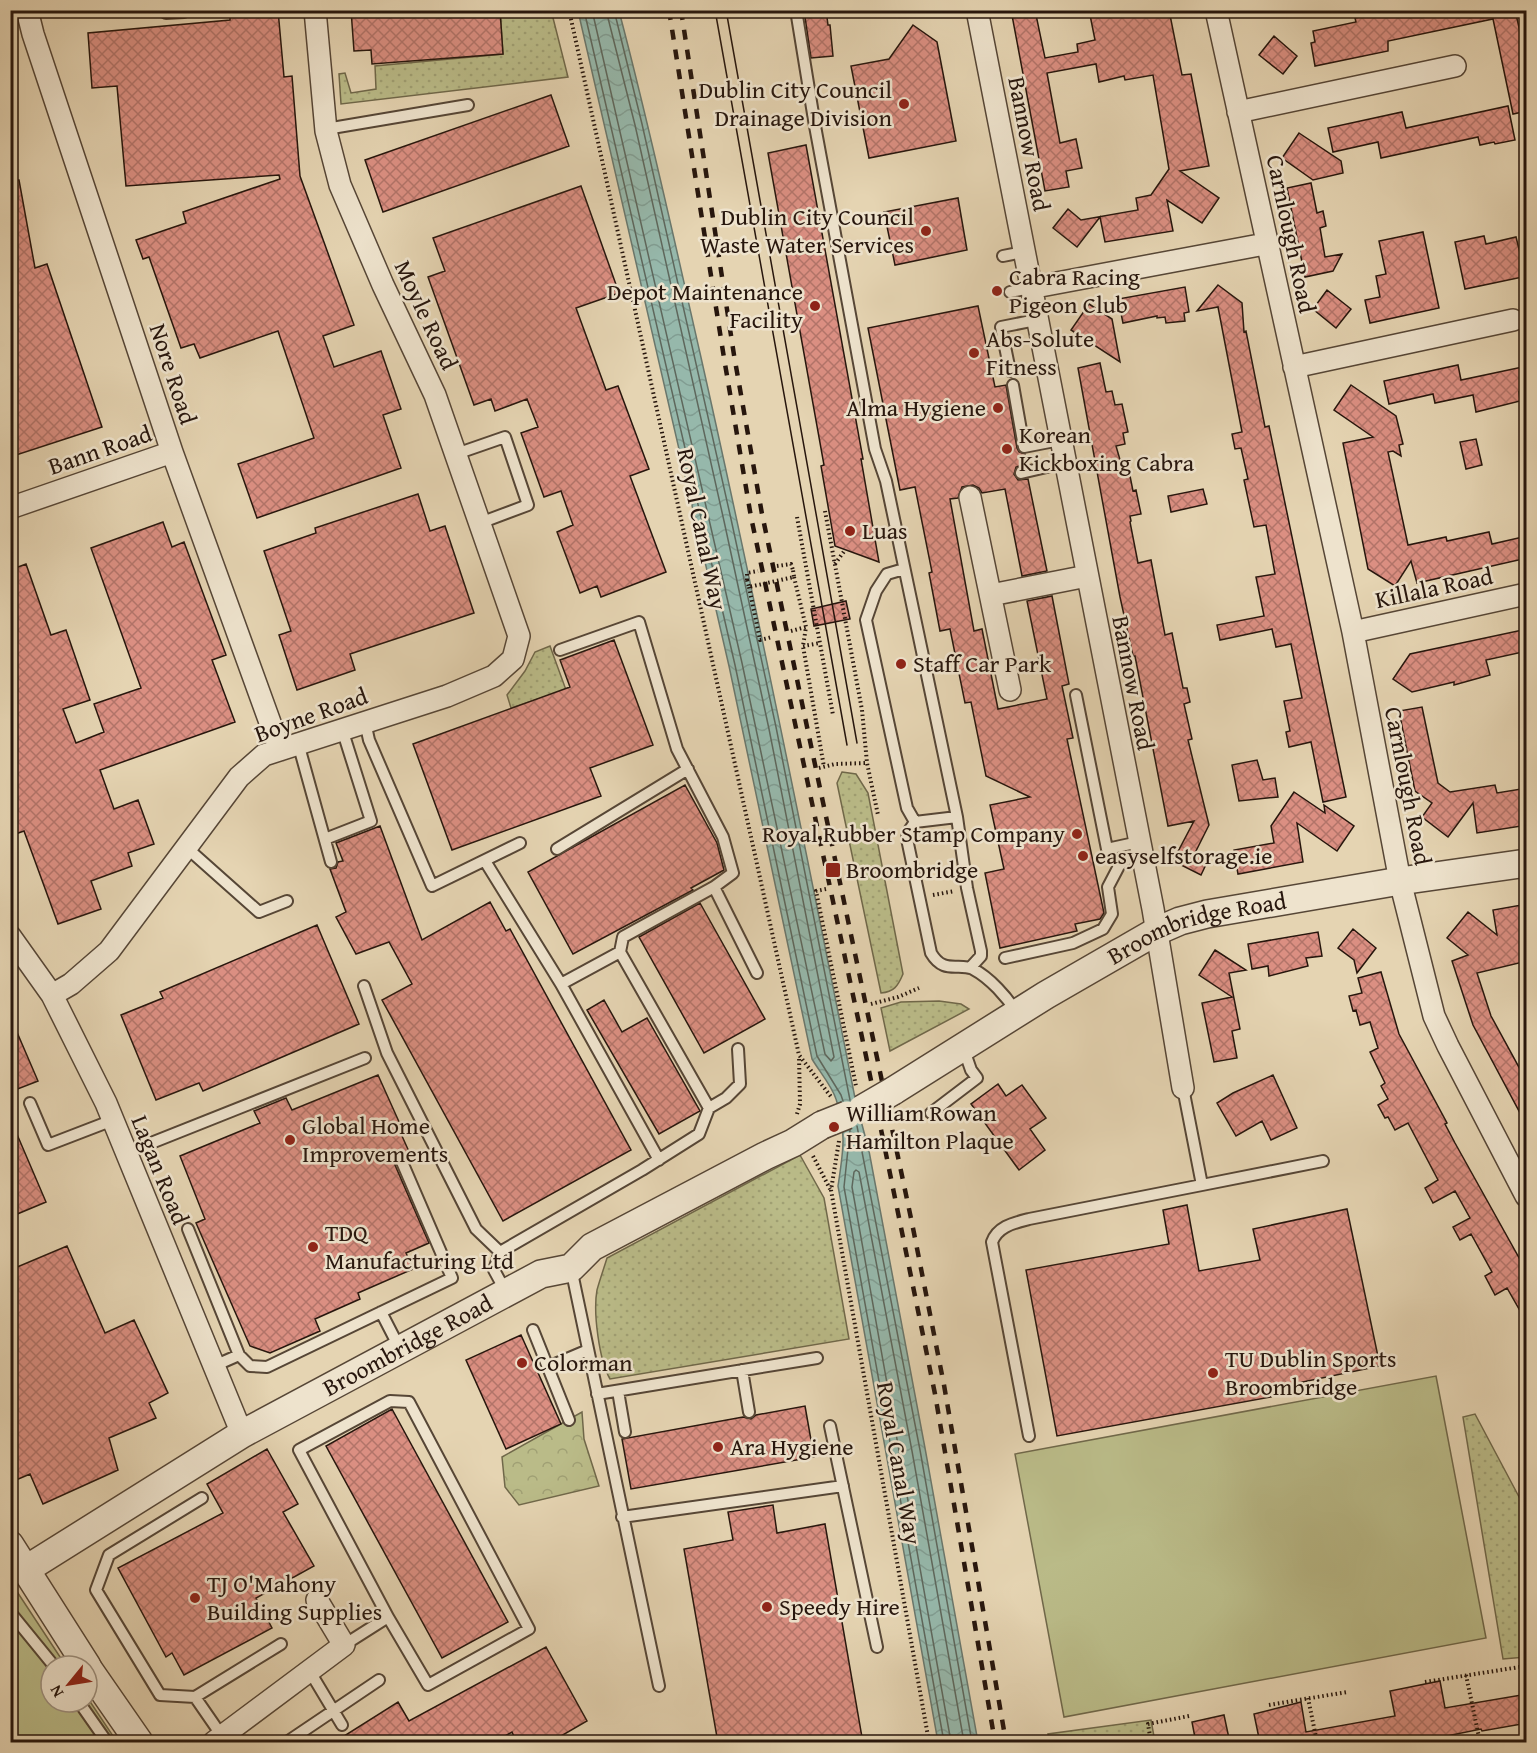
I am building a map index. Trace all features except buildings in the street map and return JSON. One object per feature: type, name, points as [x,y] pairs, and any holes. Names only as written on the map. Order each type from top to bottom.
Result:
[{"type":"street","name":"Nore Road","points":[[27,10],[172,452],[289,746]]},
{"type":"street","name":"Moyle Road","points":[[315,10],[326,129],[340,185],[383,285],[435,395],[519,636]]},
{"type":"street","name":"Bannow Road","points":[[977,10],[1013,254],[1020,290],[1036,320],[1157,931],[1183,1088]]},
{"type":"street","name":"Carnlough Road","points":[[1216,10],[1353,632],[1400,881],[1434,1016],[1527,1196]]},
{"type":"street","points":[[1238,112],[1455,66]]},
{"type":"street","points":[[1020,290],[1266,243]]},
{"type":"street","points":[[1294,367],[1513,320]]},
{"type":"street","name":"Bann Road","points":[[10,508],[172,452]]},
{"type":"street","points":[[970,497],[1010,690]]},
{"type":"street","points":[[990,595],[1087,576]]},
{"type":"street","name":"Killala Road","points":[[1353,632],[1527,594]]},
{"type":"street","name":"Boyne Road","points":[[52,995],[71,984],[109,951],[239,777],[264,755],[447,696],[494,676],[513,659],[519,636]]},
{"type":"street","name":"Broombridge Road","points":[[25,1570],[242,1434],[541,1274],[571,1268],[592,1247],[793,1143],[822,1125],[862,1109],[1017,1013],[1157,931],[1180,921],[1208,914],[1400,881],[1527,863]]},
{"type":"street","name":"Lagan Road","points":[[10,936],[52,995],[113,1120],[242,1434]]},
{"type":"street","points":[[10,1545],[79,1654]]},
{"type":"street","points":[[221,1740],[344,1645],[317,1599]]},
{"type":"street","points":[[99,1684],[139,1743]]},
{"type":"lane","points":[[166,13],[184,12],[184,10]]},
{"type":"lane","points":[[796,10],[814,126],[875,449],[886,481],[957,817],[967,888],[981,951],[981,956],[970,968]]},
{"type":"lane","points":[[326,129],[468,105]]},
{"type":"lane","points":[[1010,371],[1001,327],[1036,320]]},
{"type":"lane","points":[[1012,385],[1024,447],[1060,440]]},
{"type":"lane","points":[[456,454],[505,437],[528,506],[480,523]]},
{"type":"lane","points":[[1021,472],[1064,463]]},
{"type":"lane","points":[[904,569],[887,574],[876,591],[866,620],[904,797],[915,822]]},
{"type":"lane","points":[[560,650],[639,622],[677,749],[723,837],[733,873],[714,887],[623,937],[620,952],[709,1108]]},
{"type":"lane","points":[[1076,695],[1107,849],[1140,849]]},
{"type":"lane","points":[[365,722],[369,740],[432,886],[520,843]]},
{"type":"lane","points":[[325,839],[371,822],[342,729]]},
{"type":"lane","points":[[289,746],[325,839],[331,862]]},
{"type":"lane","points":[[557,849],[688,769]]},
{"type":"lane","points":[[957,817],[915,822],[910,828],[907,840],[931,953],[939,963],[951,967],[970,968],[995,988],[1017,1013]]},
{"type":"lane","points":[[187,848],[259,912],[287,901]]},
{"type":"lane","points":[[1005,958],[1073,943],[1103,929],[1112,914],[1108,887],[1119,866],[1140,849]]},
{"type":"lane","points":[[485,861],[561,984],[659,1160]]},
{"type":"lane","points":[[714,887],[757,973]]},
{"type":"lane","points":[[561,984],[620,952]]},
{"type":"lane","points":[[364,986],[387,1053],[476,1229],[500,1252]]},
{"type":"lane","points":[[931,1113],[977,1078],[971,1070],[963,1047]]},
{"type":"lane","points":[[506,1293],[494,1270],[500,1252],[659,1160],[699,1134],[709,1108],[726,1098],[740,1084],[738,1049]]},
{"type":"lane","points":[[126,1153],[365,1058]]},
{"type":"lane","points":[[1183,1088],[1202,1185]]},
{"type":"lane","points":[[30,1103],[48,1145],[113,1120]]},
{"type":"lane","points":[[1029,1436],[992,1242],[995,1236],[1005,1227],[1029,1218],[1323,1161]]},
{"type":"lane","points":[[188,1229],[238,1355],[250,1366],[267,1367],[452,1278],[402,1162]]},
{"type":"lane","points":[[571,1268],[659,1686]]},
{"type":"lane","points":[[381,1312],[400,1350]]},
{"type":"lane","points":[[533,1330],[569,1420]]},
{"type":"lane","points":[[548,1367],[588,1350]]},
{"type":"lane","points":[[214,1366],[238,1355]]},
{"type":"lane","points":[[597,1395],[817,1358]]},
{"type":"lane","points":[[742,1370],[749,1412]]},
{"type":"lane","points":[[618,1391],[625,1432]]},
{"type":"lane","points":[[390,1401],[409,1402],[529,1629],[428,1684],[388,1617],[298,1450],[390,1401]]},
{"type":"lane","points":[[830,1426],[877,1647]]},
{"type":"lane","points":[[622,1517],[843,1486]]},
{"type":"lane","points":[[202,1498],[109,1555],[96,1590],[160,1695],[195,1697],[281,1644]]},
{"type":"lane","points":[[10,1612],[44,1654]]},
{"type":"lane","points":[[344,1645],[388,1617]]},
{"type":"lane","points":[[309,1670],[342,1725]]},
{"type":"lane","points":[[287,1743],[379,1680]]},
{"type":"lane","points":[[195,1697],[221,1740]]},
{"type":"lane","points":[[87,1714],[107,1743]]},
{"type":"path","name":"Royal Canal Way","points":[[569,10],[798,1055],[800,1104],[798,1111]]},
{"type":"path","points":[[825,511],[862,710],[867,764],[878,815]]},
{"type":"path","points":[[797,517],[833,715]]},
{"type":"path","points":[[835,565],[845,550]]},
{"type":"path","points":[[777,566],[791,564],[806,627],[803,646],[822,768],[835,764],[867,764]]},
{"type":"path","points":[[758,571],[747,573],[747,580],[760,640],[772,637]]},
{"type":"path","points":[[749,587],[794,577]]},
{"type":"path","points":[[790,631],[806,627]]},
{"type":"path","points":[[803,646],[820,643]]},
{"type":"path","points":[[919,898],[967,888]]},
{"type":"path","points":[[826,889],[816,891],[857,1090]]},
{"type":"path","points":[[871,1004],[898,997],[919,988]]},
{"type":"path","name":"Royal Canal Way","points":[[810,1152],[831,1190],[929,1743]]},
{"type":"path","points":[[1425,1682],[1527,1666]]},
{"type":"path","points":[[1466,1675],[1480,1743]]},
{"type":"path","points":[[1269,1705],[1347,1692]]},
{"type":"path","points":[[1308,1698],[1317,1743]]},
{"type":"path","points":[[1151,1743],[1148,1724],[1189,1716]]},
{"type":"green space","points":[[551,10],[568,77],[341,104],[339,74],[345,73],[351,93],[376,89],[375,66],[503,54],[500,11]]},
{"type":"green space","points":[[550,646],[566,690],[511,708],[507,695],[525,671],[535,652]]},
{"type":"green space","points":[[842,772],[856,774],[868,793],[903,974],[895,988],[881,993],[837,783]]},
{"type":"green space","points":[[939,1001],[961,1004],[969,1009],[890,1051],[881,1008],[901,1002]]},
{"type":"green space","points":[[800,1155],[824,1198],[849,1339],[610,1379],[600,1348],[596,1311],[597,1290],[607,1258]]},
{"type":"green space","points":[[1436,1376],[1486,1638],[1064,1717],[1015,1454]]},
{"type":"green space","points":[[582,1412],[584,1439],[599,1486],[519,1505],[505,1487],[502,1457]]},
{"type":"green space","points":[[1475,1414],[1526,1510],[1526,1657],[1503,1659],[1463,1417]]},
{"type":"green space","points":[[10,1581],[58,1654],[39,1654],[39,1714],[98,1714],[117,1742],[11,1742]]},
{"type":"green space","points":[[1151,1720],[1155,1742],[1050,1742],[1048,1734]]},
{"type":"water","points":[[578,11],[619,11],[661,182],[741,539],[855,1098],[869,1151],[978,1742],[938,1742],[838,1186],[843,1142],[842,1122],[832,1089],[812,1059],[729,666]]},
{"type":"tram line","points":[[715,10],[847,745]]},
{"type":"tram line","points":[[726,10],[857,743]]},
{"type":"railway","points":[[669,10],[751,517],[866,1056],[935,1394],[995,1742]]},
{"type":"railway","points":[[681,10],[734,355],[762,514],[912,1223],[944,1385],[1006,1742]]},
{"type":"place","name":"Dublin City Council Drainage Division","points":[[904,104]]},
{"type":"place","name":"Dublin City Council Waste Water Services","points":[[926,231]]},
{"type":"place","name":"Cabra Racing Pigeon Club","points":[[997,291]]},
{"type":"place","name":"Depot Maintenance Facility","points":[[815,306]]},
{"type":"place","name":"Abs-Solute Fitness","points":[[974,353]]},
{"type":"place","name":"Alma Hygiene","points":[[998,408]]},
{"type":"place","name":"Korean Kickboxing Cabra","points":[[1007,449]]},
{"type":"place","name":"Luas","points":[[850,531]]},
{"type":"place","name":"Staff Car Park","points":[[901,664]]},
{"type":"place","name":"Royal Rubber Stamp Company","points":[[1077,834]]},
{"type":"place","name":"easyselfstorage.ie","points":[[1083,856]]},
{"type":"place","name":"Broombridge","points":[[833,870]]},
{"type":"place","name":"William Rowan Hamilton Plaque","points":[[834,1127]]},
{"type":"place","name":"Global Home Improvements","points":[[290,1140]]},
{"type":"place","name":"TDQ Manufacturing Ltd","points":[[313,1247]]},
{"type":"place","name":"Colorman","points":[[522,1363]]},
{"type":"place","name":"TU Dublin Sports Broombridge","points":[[1213,1373]]},
{"type":"place","name":"Ara Hygiene","points":[[718,1447]]},
{"type":"place","name":"TJ O'Mahony Building Supplies","points":[[195,1598]]},
{"type":"place","name":"Speedy Hire","points":[[767,1607]]}]
